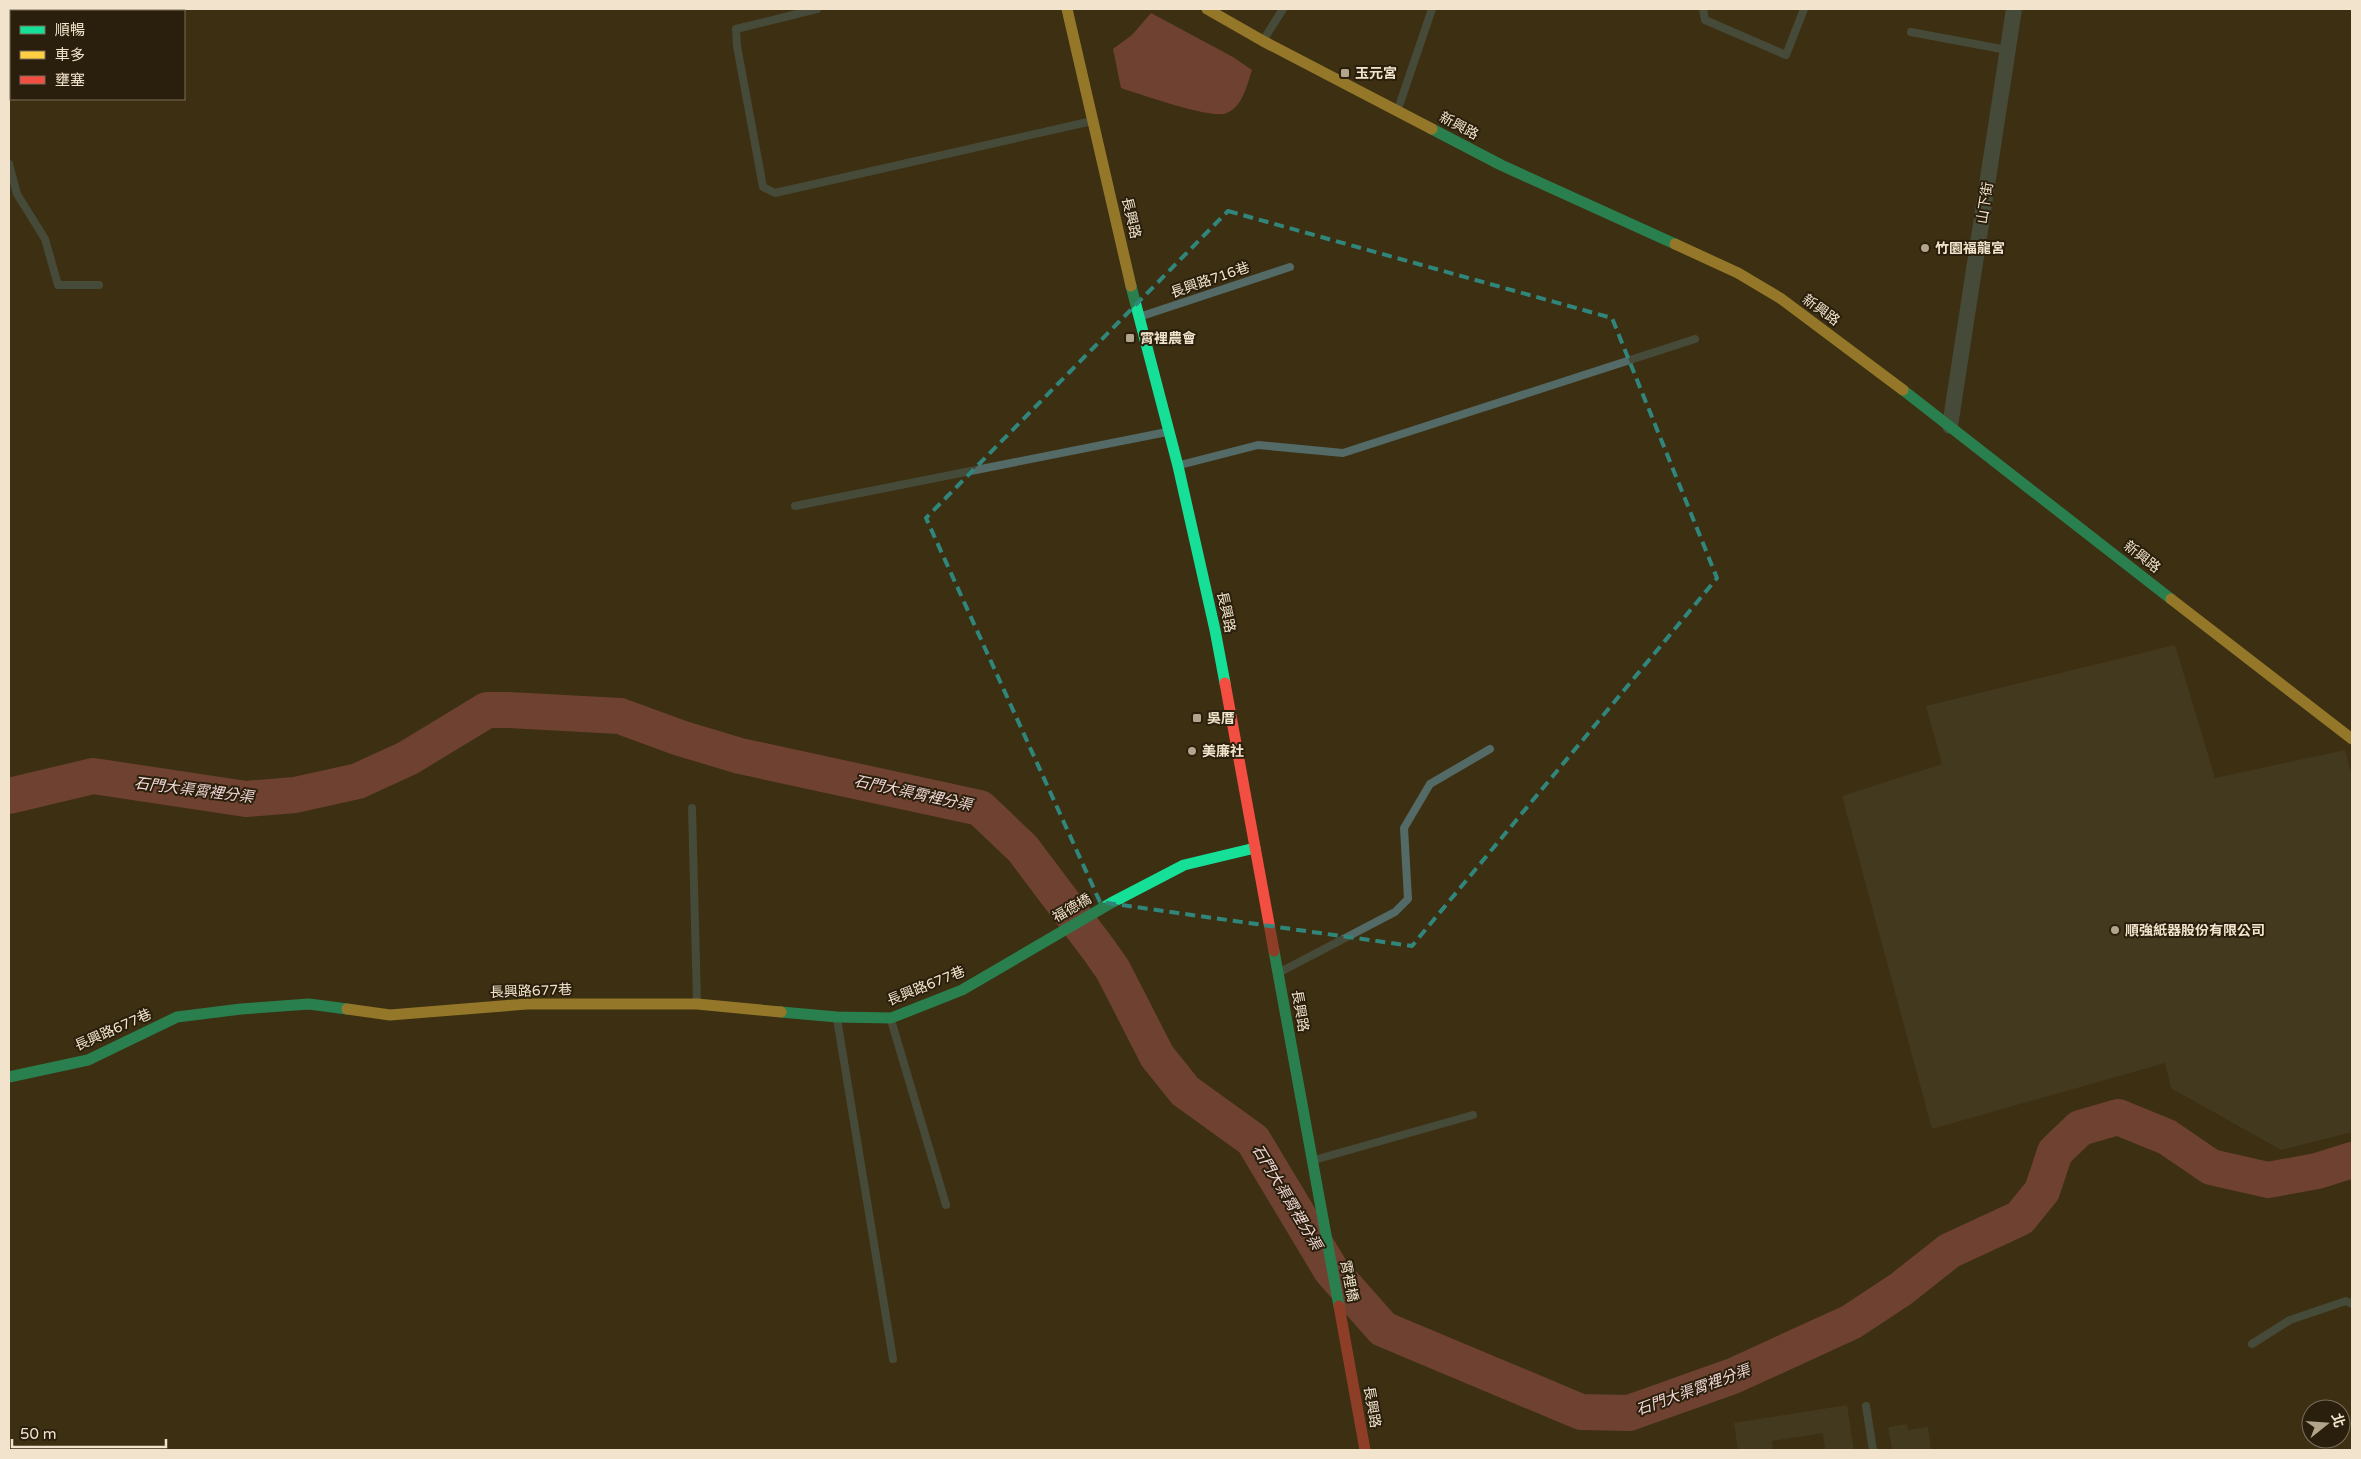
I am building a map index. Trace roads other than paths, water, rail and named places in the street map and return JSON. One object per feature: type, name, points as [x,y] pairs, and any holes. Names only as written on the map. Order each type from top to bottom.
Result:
[{"type":"street","name":"長興路","points":[[1067,9],[1138,318],[1178,466],[1214,630],[1278,973],[1323,1229]]},
{"type":"street","name":"新興路","points":[[1207,9],[1501,165],[1738,273],[1780,298],[1950,426],[2352,739]]},
{"type":"street","name":"山下街","points":[[1950,426],[2014,9]]},
{"type":"street","name":"福德橋","points":[[1047,940],[1111,903],[1184,865],[1255,848]]},
{"type":"street","name":"長興路677巷","points":[[9,1076],[88,1060],[177,1017],[241,1008],[309,1004],[390,1015],[527,1004],[697,1004],[837,1017],[891,1018],[962,990],[1047,940]]},
{"type":"street","name":"霄裡橋","points":[[1323,1229],[1345,1340]]},
{"type":"street","name":"長興路","points":[[1345,1340],[1365,1450]]},
{"type":"lane","points":[[818,9],[736,29],[736,46],[763,188],[776,194],[1093,121]]},
{"type":"lane","points":[[1263,40],[1283,9]]},
{"type":"lane","points":[[1398,111],[1432,9]]},
{"type":"lane","points":[[1703,9],[1705,20],[1786,55],[1804,9]]},
{"type":"lane","points":[[1911,32],[2007,50]]},
{"type":"lane","points":[[9,164],[18,194],[45,239],[58,285],[99,285]]},
{"type":"lane","name":"長興路716巷","points":[[1138,318],[1290,267]]},
{"type":"lane","points":[[1178,466],[1258,445],[1343,453],[1695,339]]},
{"type":"lane","points":[[795,506],[1169,431]]},
{"type":"lane","points":[[1278,973],[1396,912],[1408,899],[1404,828],[1430,784],[1490,749]]},
{"type":"lane","points":[[692,808],[697,1004]]},
{"type":"lane","points":[[837,1017],[893,1359]]},
{"type":"lane","points":[[891,1018],[946,1205]]},
{"type":"lane","points":[[1312,1161],[1473,1115]]},
{"type":"lane","points":[[2252,1344],[2290,1320],[2346,1301],[2352,1304]]},
{"type":"lane","points":[[1866,1406],[1873,1450]]},
{"type":"waterway","name":"石門大渠霄裡分渠","points":[[9,796],[93,776],[246,799],[295,795],[358,781],[408,758],[487,710],[508,710],[620,716],[680,738],[740,756],[980,808],[1023,849],[1099,950],[1113,970],[1157,1056],[1185,1091],[1253,1140],[1331,1270],[1383,1329],[1581,1412],[1629,1413],[1733,1376],[1851,1322],[1901,1289],[1949,1251],[2020,1218],[2042,1191],[2055,1152],[2080,1128],[2118,1117],[2167,1137],[2211,1167],[2268,1180],[2317,1171],[2352,1160]]},
{"type":"place","name":"玉元宮","points":[[1345,73]]},
{"type":"place","name":"竹園福龍宮","points":[[1925,248]]},
{"type":"place","name":"霄裡農會","points":[[1130,338]]},
{"type":"place","name":"吳厝","points":[[1197,718]]},
{"type":"place","name":"美廉社","points":[[1192,751]]},
{"type":"place","name":"順強紙器股份有限公司","points":[[2115,930]]}]
